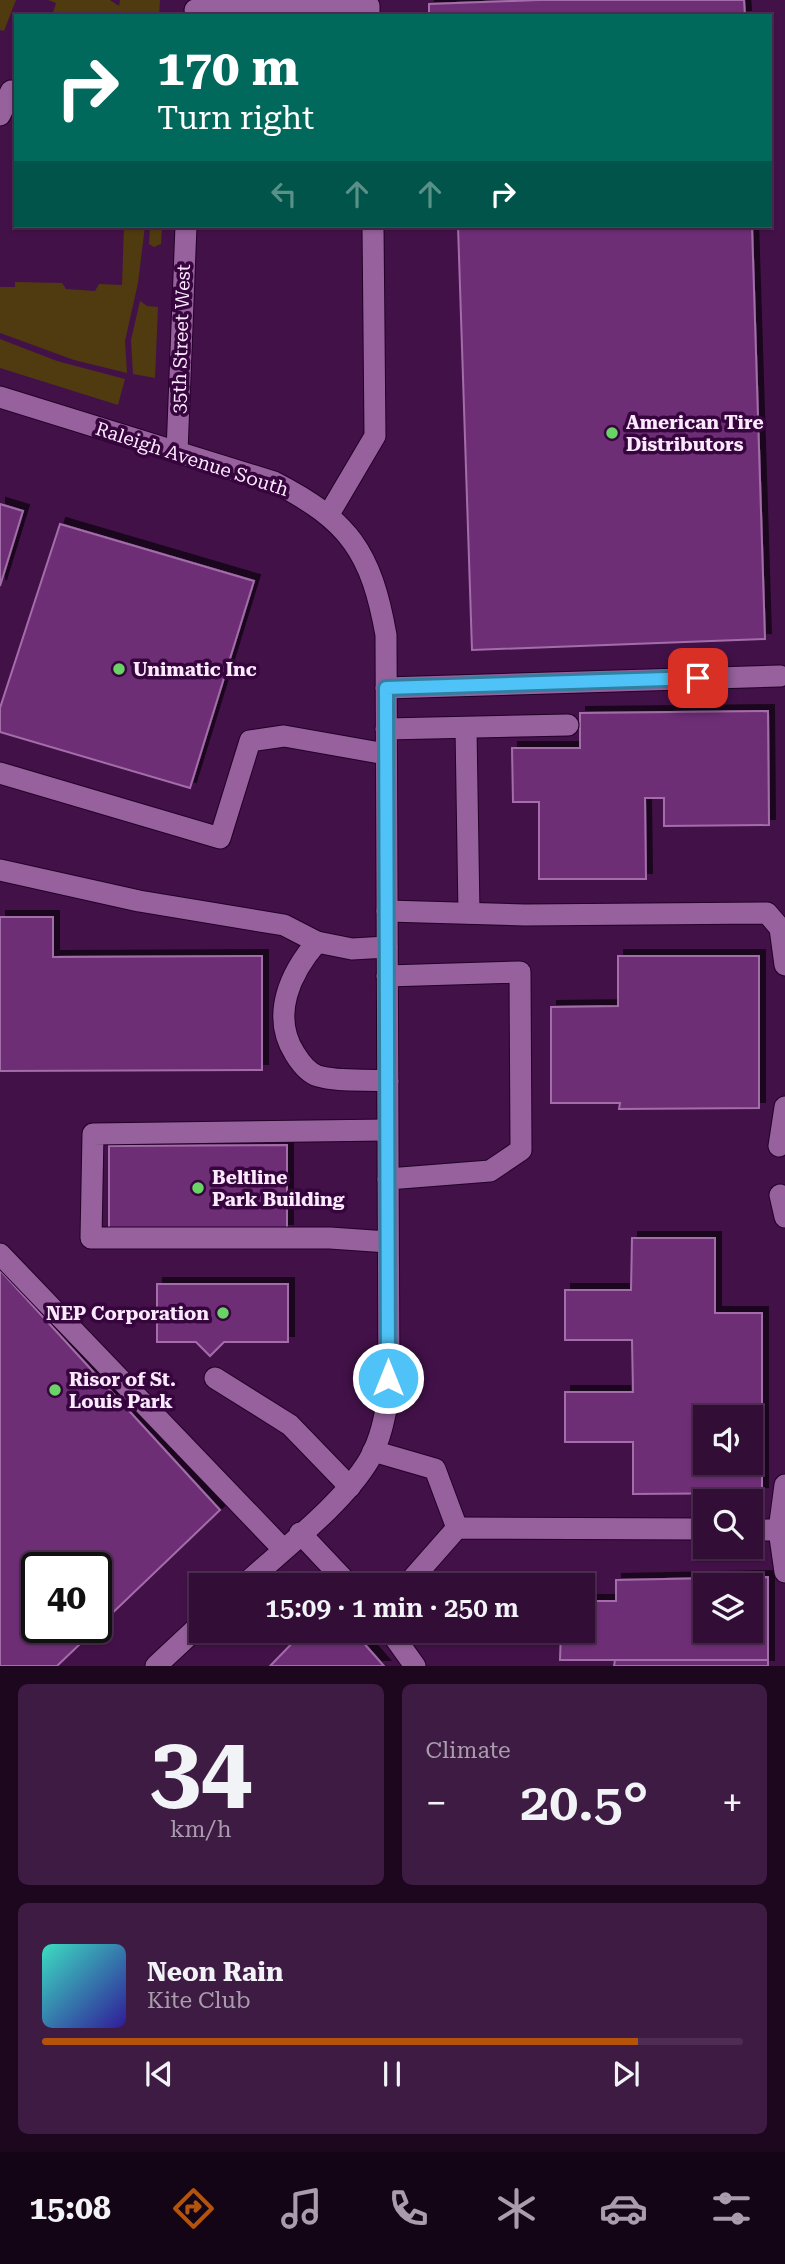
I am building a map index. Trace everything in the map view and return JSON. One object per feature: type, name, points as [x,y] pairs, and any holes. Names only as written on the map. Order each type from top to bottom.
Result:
[{"type":"street","points":[[195,9],[296,12],[369,6],[369,14]]},
{"type":"street","points":[[0,115],[11,91],[14,92]]},
{"type":"street","name":"35th Street West","points":[[177,452],[186,228]]},
{"type":"street","points":[[329,514],[375,436],[373,228]]},
{"type":"street","name":"Raleigh Avenue South","points":[[0,397],[274,482],[329,514],[364,557],[379,595],[386,635],[386,688]]},
{"type":"street","points":[[257,1573],[349,1487],[373,1451],[382,1429],[389,1393],[386,688],[780,676]]},
{"type":"street","points":[[386,729],[568,725]]},
{"type":"street","points":[[466,729],[469,913]]},
{"type":"street","points":[[0,773],[220,838],[250,741],[284,736],[386,754]]},
{"type":"street","points":[[0,870],[139,901],[284,925],[317,942],[352,949],[387,947]]},
{"type":"street","points":[[387,911],[767,913],[780,928],[785,965]]},
{"type":"street","points":[[317,942],[298,965],[289,983],[285,1030],[293,1050],[303,1065],[317,1076],[388,1080]]},
{"type":"street","points":[[387,976],[520,972],[521,1136],[521,1150],[490,1171],[388,1179]]},
{"type":"street","points":[[779,1146],[785,1107]]},
{"type":"street","points":[[387,1130],[93,1134],[91,1238],[330,1238],[388,1242]]},
{"type":"street","points":[[780,1195],[785,1217]]},
{"type":"street","points":[[0,1254],[283,1549]]},
{"type":"street","points":[[215,1378],[290,1425],[349,1487]]},
{"type":"street","points":[[373,1451],[435,1469],[457,1528]]},
{"type":"street","points":[[785,1485],[779,1530],[785,1572]]},
{"type":"street","points":[[417,1573],[457,1528],[693,1530]]},
{"type":"street","points":[[763,1530],[779,1530]]},
{"type":"street","points":[[300,1533],[338,1573]]},
{"type":"street","points":[[156,1665],[189,1635]]},
{"type":"street","points":[[399,1643],[415,1665]]},
{"type":"shaded area","points":[[0,0],[16,0],[4,31],[0,30]]},
{"type":"shaded area","points":[[48,0],[110,0],[119,6],[120,0],[160,0],[159,14],[53,14],[56,3]]},
{"type":"shaded area","points":[[124,228],[145,228],[138,283],[125,341],[127,373],[74,360],[0,333],[0,287],[15,287],[15,282],[62,283],[66,289],[95,291],[99,284],[122,285]]},
{"type":"shaded area","points":[[150,228],[162,228],[161,244],[154,247],[149,244]]},
{"type":"shaded area","points":[[140,301],[147,306],[158,307],[155,378],[133,374],[131,340]]},
{"type":"shaded area","points":[[0,339],[57,361],[125,379],[118,405],[0,368]]},
{"type":"building","points":[[539,0],[744,0],[745,14],[429,14],[429,4]]},
{"type":"building","name":"American Tire Distributors","points":[[458,228],[752,228],[765,639],[472,650]]},
{"type":"building","points":[[0,504],[23,511],[0,586]]},
{"type":"building","name":"Unimatic Inc","points":[[60,524],[254,581],[190,788],[0,732],[0,708]]},
{"type":"building","points":[[768,711],[769,825],[664,826],[664,798],[645,798],[646,879],[539,879],[539,802],[513,802],[512,748],[580,748],[580,713]]},
{"type":"building","points":[[0,917],[53,917],[53,957],[262,956],[262,1070],[0,1071]]},
{"type":"building","points":[[618,956],[759,956],[759,1108],[619,1109],[620,1103],[551,1103],[551,1007],[618,1006]]},
{"type":"building","name":"Beltline Park Building","points":[[287,1145],[287,1230],[109,1231],[109,1146]]},
{"type":"building","points":[[632,1238],[715,1238],[715,1313],[762,1313],[762,1405],[693,1405],[693,1475],[762,1475],[762,1489],[693,1489],[693,1494],[633,1494],[633,1442],[565,1442],[565,1392],[633,1392],[632,1340],[565,1340],[565,1290],[631,1290]]},
{"type":"building","name":"Risor of St. Louis Park","points":[[0,1270],[220,1510],[112,1613],[112,1552],[21,1552],[21,1643],[81,1643],[57,1666],[0,1666]]},
{"type":"building","name":"NEP Corporation","points":[[157,1284],[288,1284],[288,1342],[224,1342],[210,1356],[196,1342],[157,1342]]},
{"type":"building","points":[[763,1577],[768,1577],[768,1660],[560,1660],[561,1643],[595,1643],[595,1601],[616,1601],[616,1580],[693,1578],[693,1643],[763,1643]]},
{"type":"building","points":[[292,1643],[364,1643],[384,1666],[270,1666]]},
{"type":"building","points":[[615,1660],[768,1660],[768,1666],[614,1666]]},
{"type":"place","name":"American Tire Distributors","points":[[612,433]]},
{"type":"place","name":"Unimatic Inc","points":[[119,669]]},
{"type":"place","name":"Beltline Park Building","points":[[198,1188]]},
{"type":"place","name":"NEP Corporation","points":[[223,1313]]},
{"type":"place","name":"Risor of St. Louis Park","points":[[55,1390]]},
{"type":"route","points":[[388,1378],[386,688],[698,678]]}]
